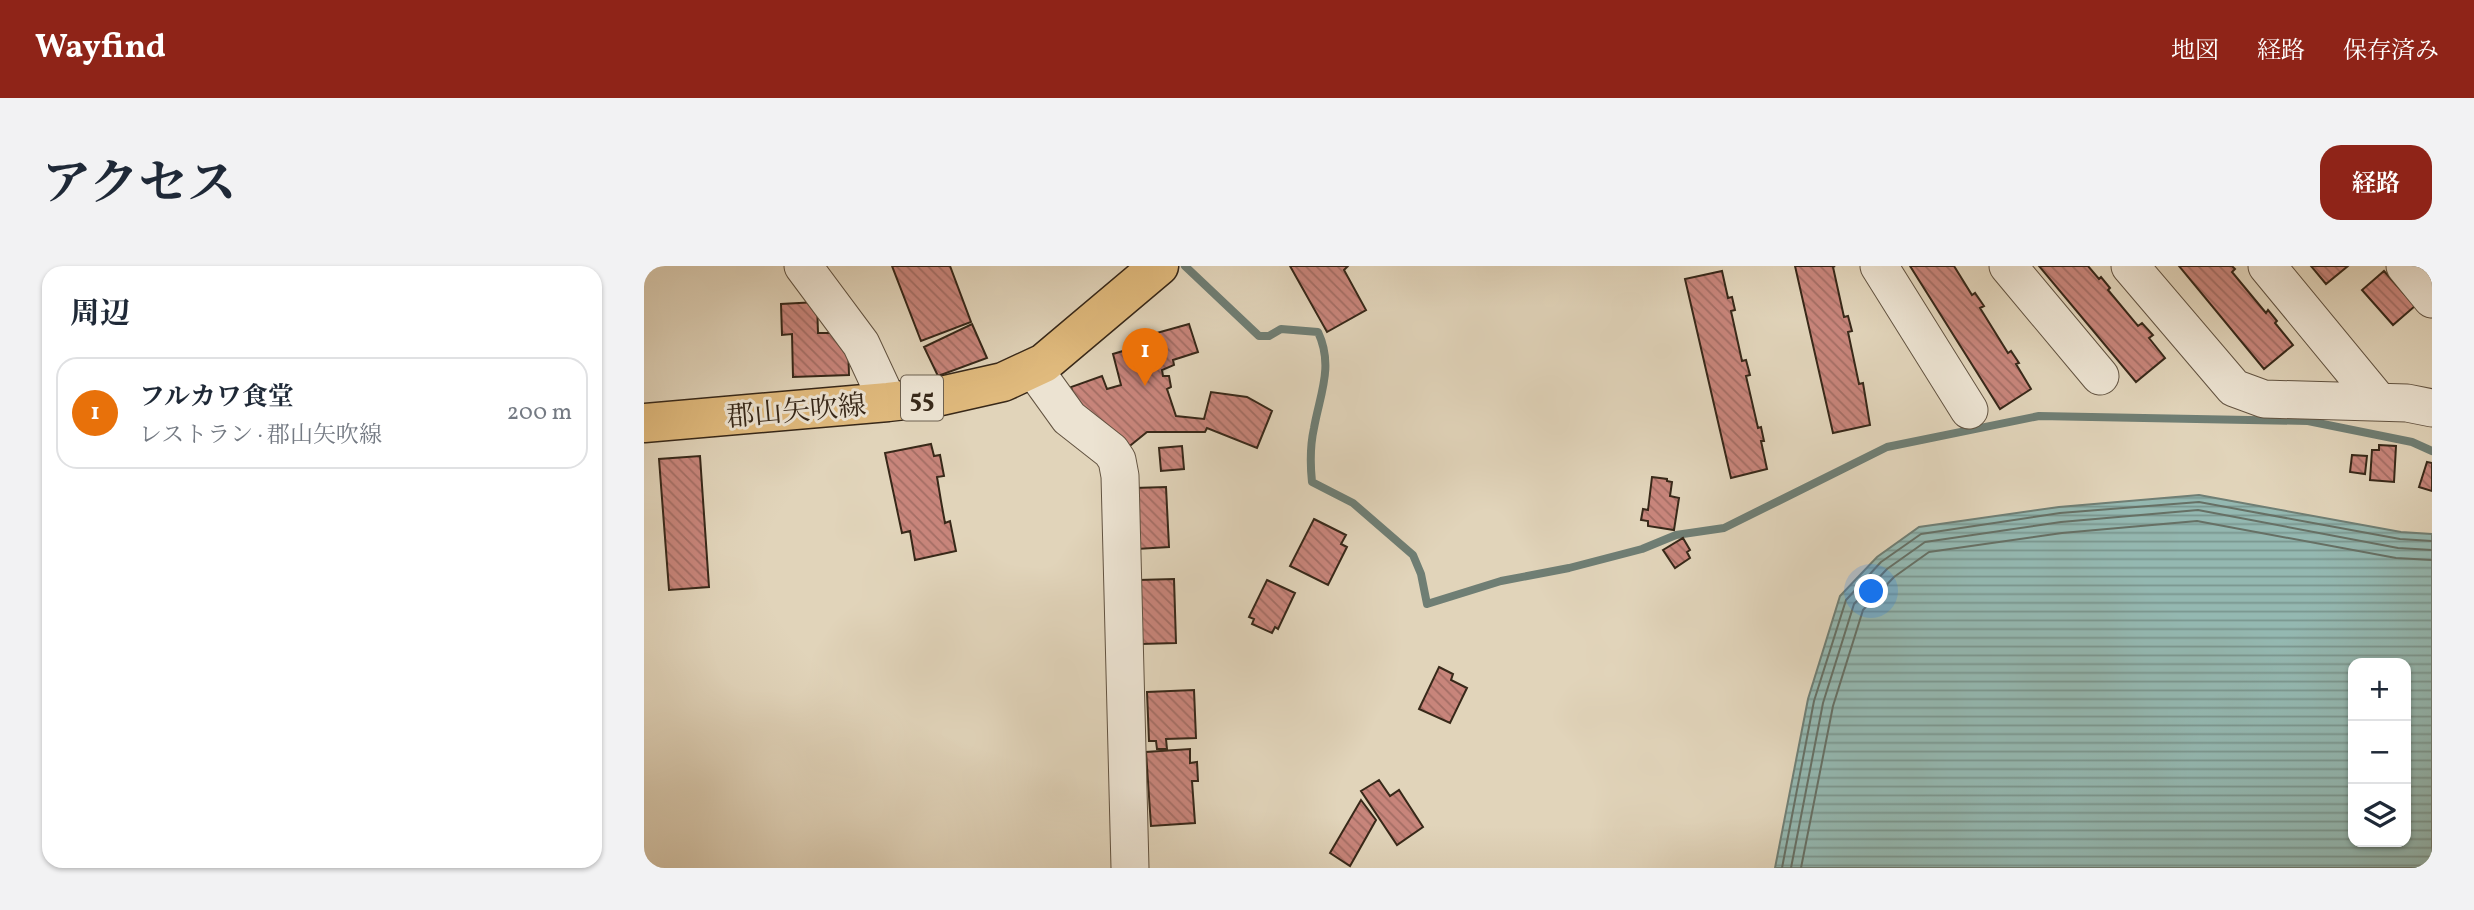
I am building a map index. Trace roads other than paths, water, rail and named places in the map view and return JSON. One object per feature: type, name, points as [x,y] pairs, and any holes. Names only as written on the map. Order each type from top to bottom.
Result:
[{"type":"main road","name":"郡山矢吹線","points":[[644,423],[941,396],[1003,382],[1044,363],[1159,266]]},
{"type":"street","points":[[803,266],[861,344],[888,402]]},
{"type":"street","points":[[1879,266],[1969,410]]},
{"type":"street","points":[[2008,266],[2100,376]]},
{"type":"street","points":[[2130,266],[2234,388],[2264,399],[2407,403],[2432,408]]},
{"type":"street","points":[[2267,266],[2379,402]]},
{"type":"street","points":[[2405,266],[2432,299]]},
{"type":"street","points":[[1033,368],[1069,418],[1111,451],[1117,460],[1120,476],[1130,868]]},
{"type":"water","points":[[2199,495],[2401,532],[2432,534],[2432,868],[1775,868],[1808,699],[1840,596],[1877,557],[1919,527],[2059,507]]},
{"type":"waterway","points":[[1185,266],[1259,336],[1269,336],[1281,329],[1318,332],[1323,344],[1325,368],[1312,441],[1312,482],[1353,503],[1413,555],[1421,574],[1427,604],[1501,581],[1569,568],[1642,549],[1676,535],[1724,528],[1887,447],[2039,416],[2308,421],[2412,442],[2432,451]]},
{"type":"place","name":"フルカワ食堂","points":[[1145,386]]}]
